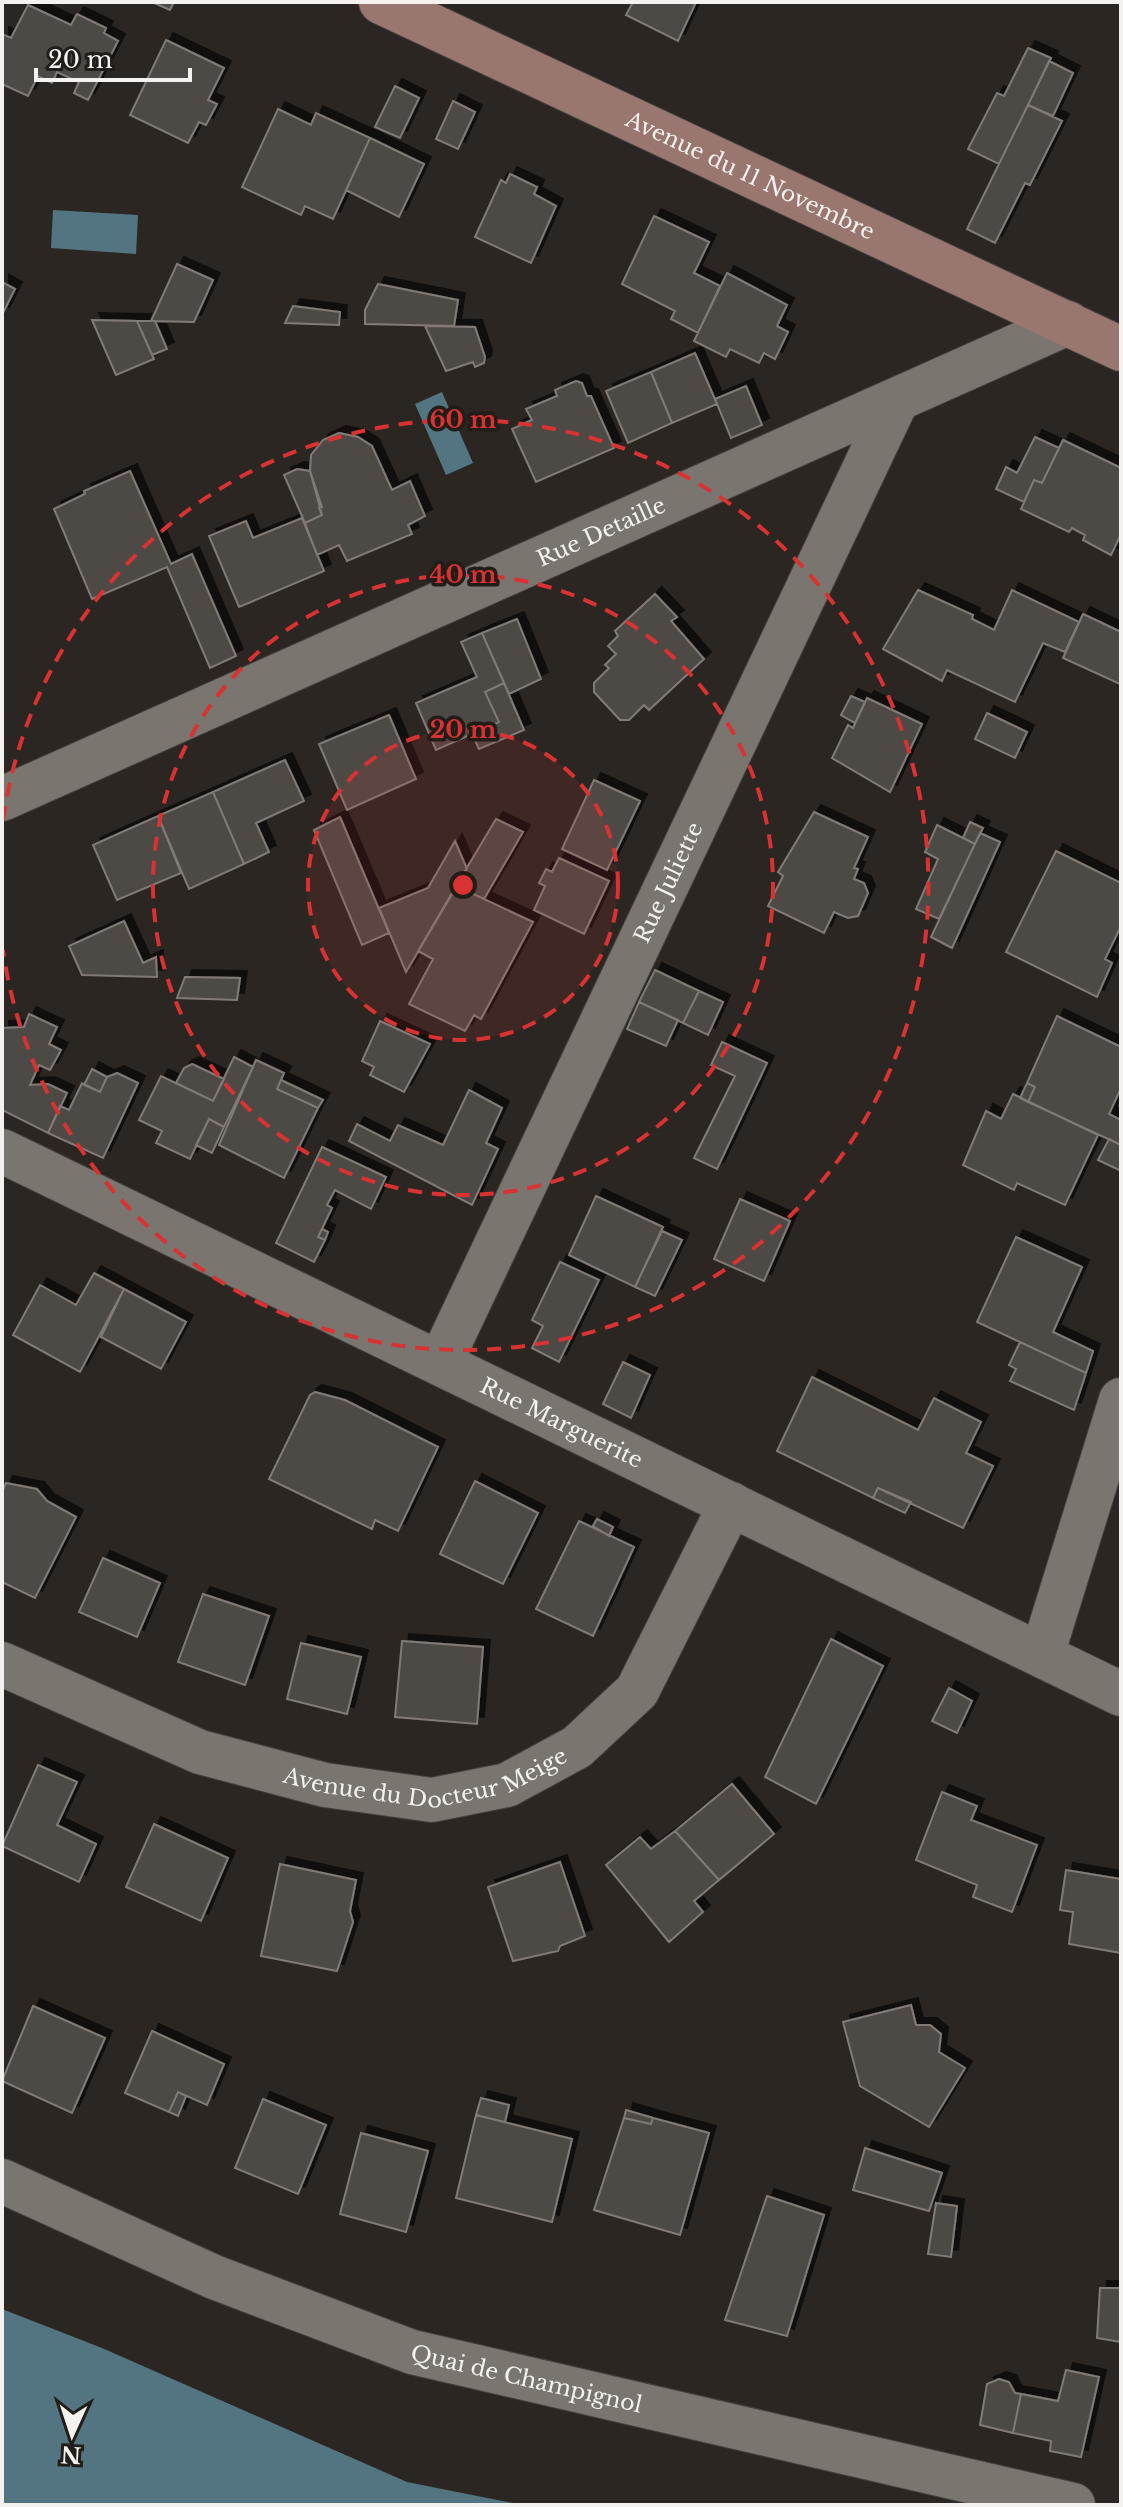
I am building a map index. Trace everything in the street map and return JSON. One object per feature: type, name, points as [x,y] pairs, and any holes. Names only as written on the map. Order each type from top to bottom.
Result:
[{"type":"street","name":"Avenue du 11 Novembre","points":[[381,2],[1121,349]]},
{"type":"street","name":"Rue Detaille","points":[[2,799],[1068,323]]},
{"type":"street","name":"Rue Juliette","points":[[440,1363],[896,402]]},
{"type":"street","name":"Rue Marguerite","points":[[2,1151],[1121,1694]]},
{"type":"street","points":[[1042,1655],[1121,1400]]},
{"type":"street","name":"Avenue du Docteur Meige","points":[[2,1664],[200,1752],[325,1785],[432,1800],[507,1785],[577,1747],[637,1691],[731,1504]]},
{"type":"street","name":"Quai de Champignol","points":[[2,2181],[214,2277],[412,2352],[1073,2505]]},
{"type":"water","points":[[53,210],[138,215],[136,254],[51,248]]},
{"type":"water","points":[[442,392],[473,463],[446,475],[415,404]]},
{"type":"water","points":[[2,2309],[102,2348],[407,2482],[523,2505],[2,2505]]},
{"type":"building","points":[[152,2],[174,2],[170,10]]},
{"type":"building","points":[[633,2],[696,2],[678,41],[626,15]]},
{"type":"building","points":[[28,5],[71,25],[77,14],[106,28],[104,33],[118,41],[88,100],[74,93],[79,82],[57,72],[52,83],[38,76],[28,96],[2,84],[2,34],[11,38]]},
{"type":"building","points":[[166,40],[224,68],[208,100],[217,104],[206,125],[199,122],[188,143],[130,115]]},
{"type":"building","points":[[1028,48],[1051,58],[999,164],[968,149],[997,93],[1004,96]]},
{"type":"building","points":[[1049,61],[1073,73],[1053,116],[1028,105]]},
{"type":"building","points":[[395,86],[419,98],[400,138],[375,127]]},
{"type":"building","points":[[453,101],[475,112],[458,149],[436,139]]},
{"type":"building","points":[[1028,105],[1062,121],[1030,185],[1025,183],[995,243],[967,229]]},
{"type":"building","points":[[278,109],[311,125],[316,113],[370,138],[333,219],[305,206],[301,215],[242,187]]},
{"type":"building","points":[[370,138],[424,164],[399,217],[346,190]]},
{"type":"building","points":[[510,174],[537,187],[534,194],[556,206],[531,263],[475,237],[501,180],[506,183]]},
{"type":"building","points":[[654,216],[709,242],[694,273],[720,286],[698,333],[671,319],[675,311],[622,284]]},
{"type":"building","points":[[177,264],[213,280],[194,322],[151,321]]},
{"type":"building","points":[[727,273],[787,305],[777,326],[788,332],[775,359],[764,353],[759,363],[730,349],[726,357],[694,341]]},
{"type":"building","points":[[2,282],[15,289],[2,315]]},
{"type":"building","points":[[378,284],[458,300],[454,326],[365,324],[365,310]]},
{"type":"building","points":[[293,306],[340,312],[339,325],[285,323]]},
{"type":"building","points":[[92,320],[137,321],[154,359],[116,375]]},
{"type":"building","points":[[137,321],[155,321],[167,349],[152,355]]},
{"type":"building","points":[[425,326],[475,327],[485,357],[484,363],[475,367],[473,362],[446,371]]},
{"type":"building","points":[[695,353],[717,404],[672,423],[651,372]]},
{"type":"building","points":[[651,372],[672,423],[628,443],[606,391]]},
{"type":"building","points":[[576,381],[582,383],[587,396],[591,396],[614,448],[536,482],[512,429],[532,420],[526,409],[557,396],[555,390]]},
{"type":"building","points":[[746,386],[762,425],[731,438],[715,399]]},
{"type":"building","points":[[339,433],[358,437],[372,446],[392,490],[410,481],[425,516],[408,525],[412,534],[347,561],[339,545],[317,555],[305,523],[322,515],[310,471],[311,455],[323,440]]},
{"type":"building","points":[[1035,437],[1059,448],[1042,483],[1034,480],[1024,502],[996,489],[1006,467],[1017,473]]},
{"type":"building","points":[[1063,440],[1121,468],[1121,534],[1111,555],[1083,540],[1085,535],[1072,528],[1069,532],[1021,509],[1034,480],[1042,483]]},
{"type":"building","points":[[297,469],[310,471],[322,507],[319,508],[322,515],[305,523],[284,475]]},
{"type":"building","points":[[130,471],[171,564],[192,554],[236,656],[210,668],[167,567],[92,599],[54,509],[85,494],[84,491]]},
{"type":"building","points":[[302,518],[324,571],[239,607],[209,536],[246,521],[253,538]]},
{"type":"building","points":[[918,590],[973,615],[972,619],[994,630],[1012,590],[1079,622],[1065,652],[1043,643],[1015,702],[947,670],[942,681],[883,649]]},
{"type":"building","points":[[655,594],[677,617],[671,621],[704,659],[649,710],[644,705],[629,720],[620,720],[594,692],[594,683],[609,668],[605,665],[616,654],[608,646],[618,636],[615,631]]},
{"type":"building","points":[[1083,614],[1121,632],[1120,684],[1063,658]]},
{"type":"building","points":[[517,619],[541,679],[509,694],[482,633]]},
{"type":"building","points":[[482,633],[504,683],[485,692],[499,722],[436,750],[416,703],[477,677],[461,642]]},
{"type":"building","points":[[504,683],[524,730],[479,749],[472,734],[499,722],[485,692]]},
{"type":"building","points":[[851,696],[865,702],[855,723],[841,715]]},
{"type":"building","points":[[867,698],[922,724],[890,792],[832,758],[848,725],[853,728]]},
{"type":"building","points":[[987,713],[1027,732],[1015,758],[975,739]]},
{"type":"building","points":[[389,715],[416,779],[347,810],[319,744]]},
{"type":"building","points":[[285,760],[304,801],[256,823],[269,852],[244,864],[213,792]]},
{"type":"building","points":[[594,780],[640,801],[607,870],[562,849]]},
{"type":"building","points":[[213,792],[244,864],[189,889],[158,816]]},
{"type":"building","points":[[814,812],[868,837],[854,868],[858,869],[854,879],[864,883],[868,893],[858,916],[848,918],[834,912],[824,933],[768,906],[783,876],[778,872]]},
{"type":"building","points":[[158,816],[181,873],[117,900],[93,845]]},
{"type":"building","points":[[340,817],[389,933],[362,945],[314,830]]},
{"type":"building","points":[[496,819],[523,832],[484,899],[456,886]]},
{"type":"building","points":[[970,822],[983,828],[975,844],[963,838]]},
{"type":"building","points":[[937,825],[975,844],[939,919],[916,909],[938,859],[925,852]]},
{"type":"building","points":[[980,833],[1000,842],[952,948],[931,937]]},
{"type":"building","points":[[455,841],[467,869],[406,972],[379,908],[428,888]]},
{"type":"building","points":[[1056,851],[1121,883],[1121,926],[1105,959],[1112,963],[1097,997],[1006,952]]},
{"type":"building","points":[[559,858],[609,881],[584,934],[534,910],[545,886],[539,883],[546,869],[552,872]]},
{"type":"building","points":[[456,886],[533,922],[481,1019],[474,1015],[465,1031],[409,1004],[433,959],[418,951]]},
{"type":"building","points":[[124,921],[143,963],[156,957],[157,977],[82,975],[69,946]]},
{"type":"building","points":[[655,970],[699,991],[683,1023],[639,1002]]},
{"type":"building","points":[[185,977],[240,978],[237,1000],[177,998]]},
{"type":"building","points":[[699,991],[723,1002],[708,1035],[683,1023]]},
{"type":"building","points":[[639,1002],[678,1020],[666,1046],[627,1029]]},
{"type":"building","points":[[29,1014],[57,1027],[49,1044],[61,1050],[50,1070],[39,1065],[30,1085],[48,1084],[67,1093],[48,1133],[2,1110],[2,1028],[24,1027]]},
{"type":"building","points":[[1057,1016],[1121,1047],[1121,1088],[1109,1114],[1121,1120],[1121,1145],[1028,1102],[1035,1087],[1027,1083]]},
{"type":"building","points":[[380,1021],[430,1044],[404,1092],[370,1075],[374,1067],[362,1061]]},
{"type":"building","points":[[722,1042],[767,1063],[717,1169],[694,1158],[735,1076],[711,1065]]},
{"type":"building","points":[[234,1057],[253,1067],[224,1127],[209,1119],[190,1159],[156,1143],[162,1131],[139,1120],[161,1076],[213,1101]]},
{"type":"building","points":[[256,1060],[284,1073],[277,1089],[318,1108],[284,1178],[219,1145]]},
{"type":"building","points":[[192,1064],[224,1079],[213,1101],[176,1083],[184,1068]]},
{"type":"building","points":[[92,1069],[107,1077],[100,1092],[84,1085]]},
{"type":"building","points":[[117,1073],[138,1083],[103,1158],[48,1133],[60,1106],[69,1110],[82,1083],[100,1092],[107,1077]]},
{"type":"building","points":[[281,1080],[323,1100],[318,1108],[277,1089]]},
{"type":"building","points":[[1027,1083],[1035,1087],[1028,1102],[1020,1098]]},
{"type":"building","points":[[469,1090],[502,1108],[486,1143],[498,1149],[472,1205],[349,1141],[357,1124],[390,1141],[398,1125],[443,1145]]},
{"type":"building","points":[[1013,1094],[1098,1135],[1065,1205],[1017,1183],[1014,1190],[963,1165],[986,1111],[1001,1119]]},
{"type":"building","points":[[209,1119],[224,1127],[212,1153],[196,1145]]},
{"type":"building","points":[[1109,1139],[1121,1145],[1121,1171],[1098,1160]]},
{"type":"building","points":[[322,1147],[386,1177],[371,1209],[335,1190],[327,1205],[332,1208],[318,1237],[325,1240],[314,1262],[276,1243]]},
{"type":"building","points":[[596,1196],[663,1227],[635,1287],[569,1255]]},
{"type":"building","points":[[740,1199],[790,1221],[764,1281],[714,1259]]},
{"type":"building","points":[[322,1229],[328,1232],[325,1240],[318,1237]]},
{"type":"building","points":[[662,1231],[682,1240],[655,1296],[635,1287]]},
{"type":"building","points":[[1016,1237],[1082,1267],[1053,1332],[1093,1351],[1086,1373],[977,1322]]},
{"type":"building","points":[[560,1262],[599,1280],[559,1362],[532,1348],[543,1326],[532,1320]]},
{"type":"building","points":[[94,1273],[124,1289],[80,1372],[13,1335],[40,1285],[76,1305]]},
{"type":"building","points":[[124,1289],[186,1322],[161,1369],[101,1337]]},
{"type":"building","points":[[1020,1342],[1086,1373],[1074,1410],[1010,1381],[1016,1369],[1009,1365]]},
{"type":"building","points":[[623,1362],[650,1375],[631,1418],[603,1404]]},
{"type":"building","points":[[812,1377],[918,1430],[934,1398],[981,1422],[966,1453],[993,1466],[963,1528],[878,1488],[873,1498],[777,1451]]},
{"type":"building","points":[[315,1392],[345,1400],[438,1447],[398,1531],[375,1520],[372,1529],[269,1479],[310,1395]]},
{"type":"building","points":[[475,1481],[538,1513],[503,1584],[440,1554]]},
{"type":"building","points":[[6,1483],[37,1489],[47,1501],[76,1517],[35,1598],[2,1582],[2,1492]]},
{"type":"building","points":[[878,1488],[911,1502],[905,1513],[873,1498]]},
{"type":"building","points":[[597,1519],[613,1527],[609,1536],[593,1526]]},
{"type":"building","points":[[579,1521],[634,1547],[593,1636],[536,1609]]},
{"type":"building","points":[[103,1558],[160,1583],[137,1637],[79,1612]]},
{"type":"building","points":[[203,1594],[269,1616],[245,1685],[178,1662]]},
{"type":"building","points":[[831,1639],[883,1666],[816,1804],[765,1777]]},
{"type":"building","points":[[402,1641],[483,1647],[477,1724],[395,1717]]},
{"type":"building","points":[[301,1643],[361,1657],[347,1714],[287,1699]]},
{"type":"building","points":[[949,1688],[972,1701],[957,1733],[932,1721]]},
{"type":"building","points":[[38,1765],[77,1782],[57,1825],[96,1844],[79,1882],[2,1846]]},
{"type":"building","points":[[732,1784],[774,1834],[719,1880],[675,1831]]},
{"type":"building","points":[[942,1792],[977,1806],[971,1820],[1037,1845],[1012,1912],[973,1897],[977,1885],[916,1860]]},
{"type":"building","points":[[154,1824],[228,1858],[201,1921],[126,1887]]},
{"type":"building","points":[[675,1831],[719,1880],[694,1901],[703,1912],[669,1942],[606,1865],[640,1837],[651,1849]]},
{"type":"building","points":[[560,1862],[585,1936],[560,1946],[558,1951],[513,1961],[488,1887]]},
{"type":"building","points":[[280,1864],[356,1880],[350,1911],[353,1922],[337,1971],[261,1956]]},
{"type":"building","points":[[1066,1870],[1121,1879],[1121,1953],[1069,1944],[1073,1912],[1060,1910]]},
{"type":"building","points":[[911,2005],[916,2025],[930,2025],[941,2034],[939,2052],[965,2068],[929,2127],[860,2086],[843,2022]]},
{"type":"building","points":[[33,2006],[105,2038],[72,2113],[2,2081]]},
{"type":"building","points":[[152,2031],[224,2064],[207,2105],[178,2092],[169,2112],[125,2093]]},
{"type":"building","points":[[178,2092],[186,2096],[178,2116],[169,2112]]},
{"type":"building","points":[[481,2098],[509,2105],[505,2122],[476,2115]]},
{"type":"building","points":[[263,2099],[326,2125],[298,2194],[235,2168]]},
{"type":"building","points":[[626,2110],[653,2118],[651,2124],[624,2118]]},
{"type":"building","points":[[476,2115],[572,2139],[552,2222],[456,2198]]},
{"type":"building","points":[[624,2118],[651,2124],[653,2118],[709,2133],[680,2235],[594,2210]]},
{"type":"building","points":[[361,2133],[428,2151],[406,2232],[340,2214]]},
{"type":"building","points":[[865,2148],[942,2173],[929,2211],[853,2190]]},
{"type":"building","points":[[767,2196],[824,2215],[787,2336],[725,2320]]},
{"type":"building","points":[[936,2203],[957,2206],[951,2257],[928,2254]]},
{"type":"building","points":[[1100,2288],[1121,2288],[1121,2342],[1097,2338]]},
{"type":"building","points":[[1066,2370],[1099,2377],[1081,2457],[1050,2451],[1051,2441],[1013,2433],[1021,2394],[1058,2401]]},
{"type":"building","points":[[999,2379],[1009,2382],[1015,2393],[1021,2394],[1013,2433],[980,2425],[987,2384]]}]
